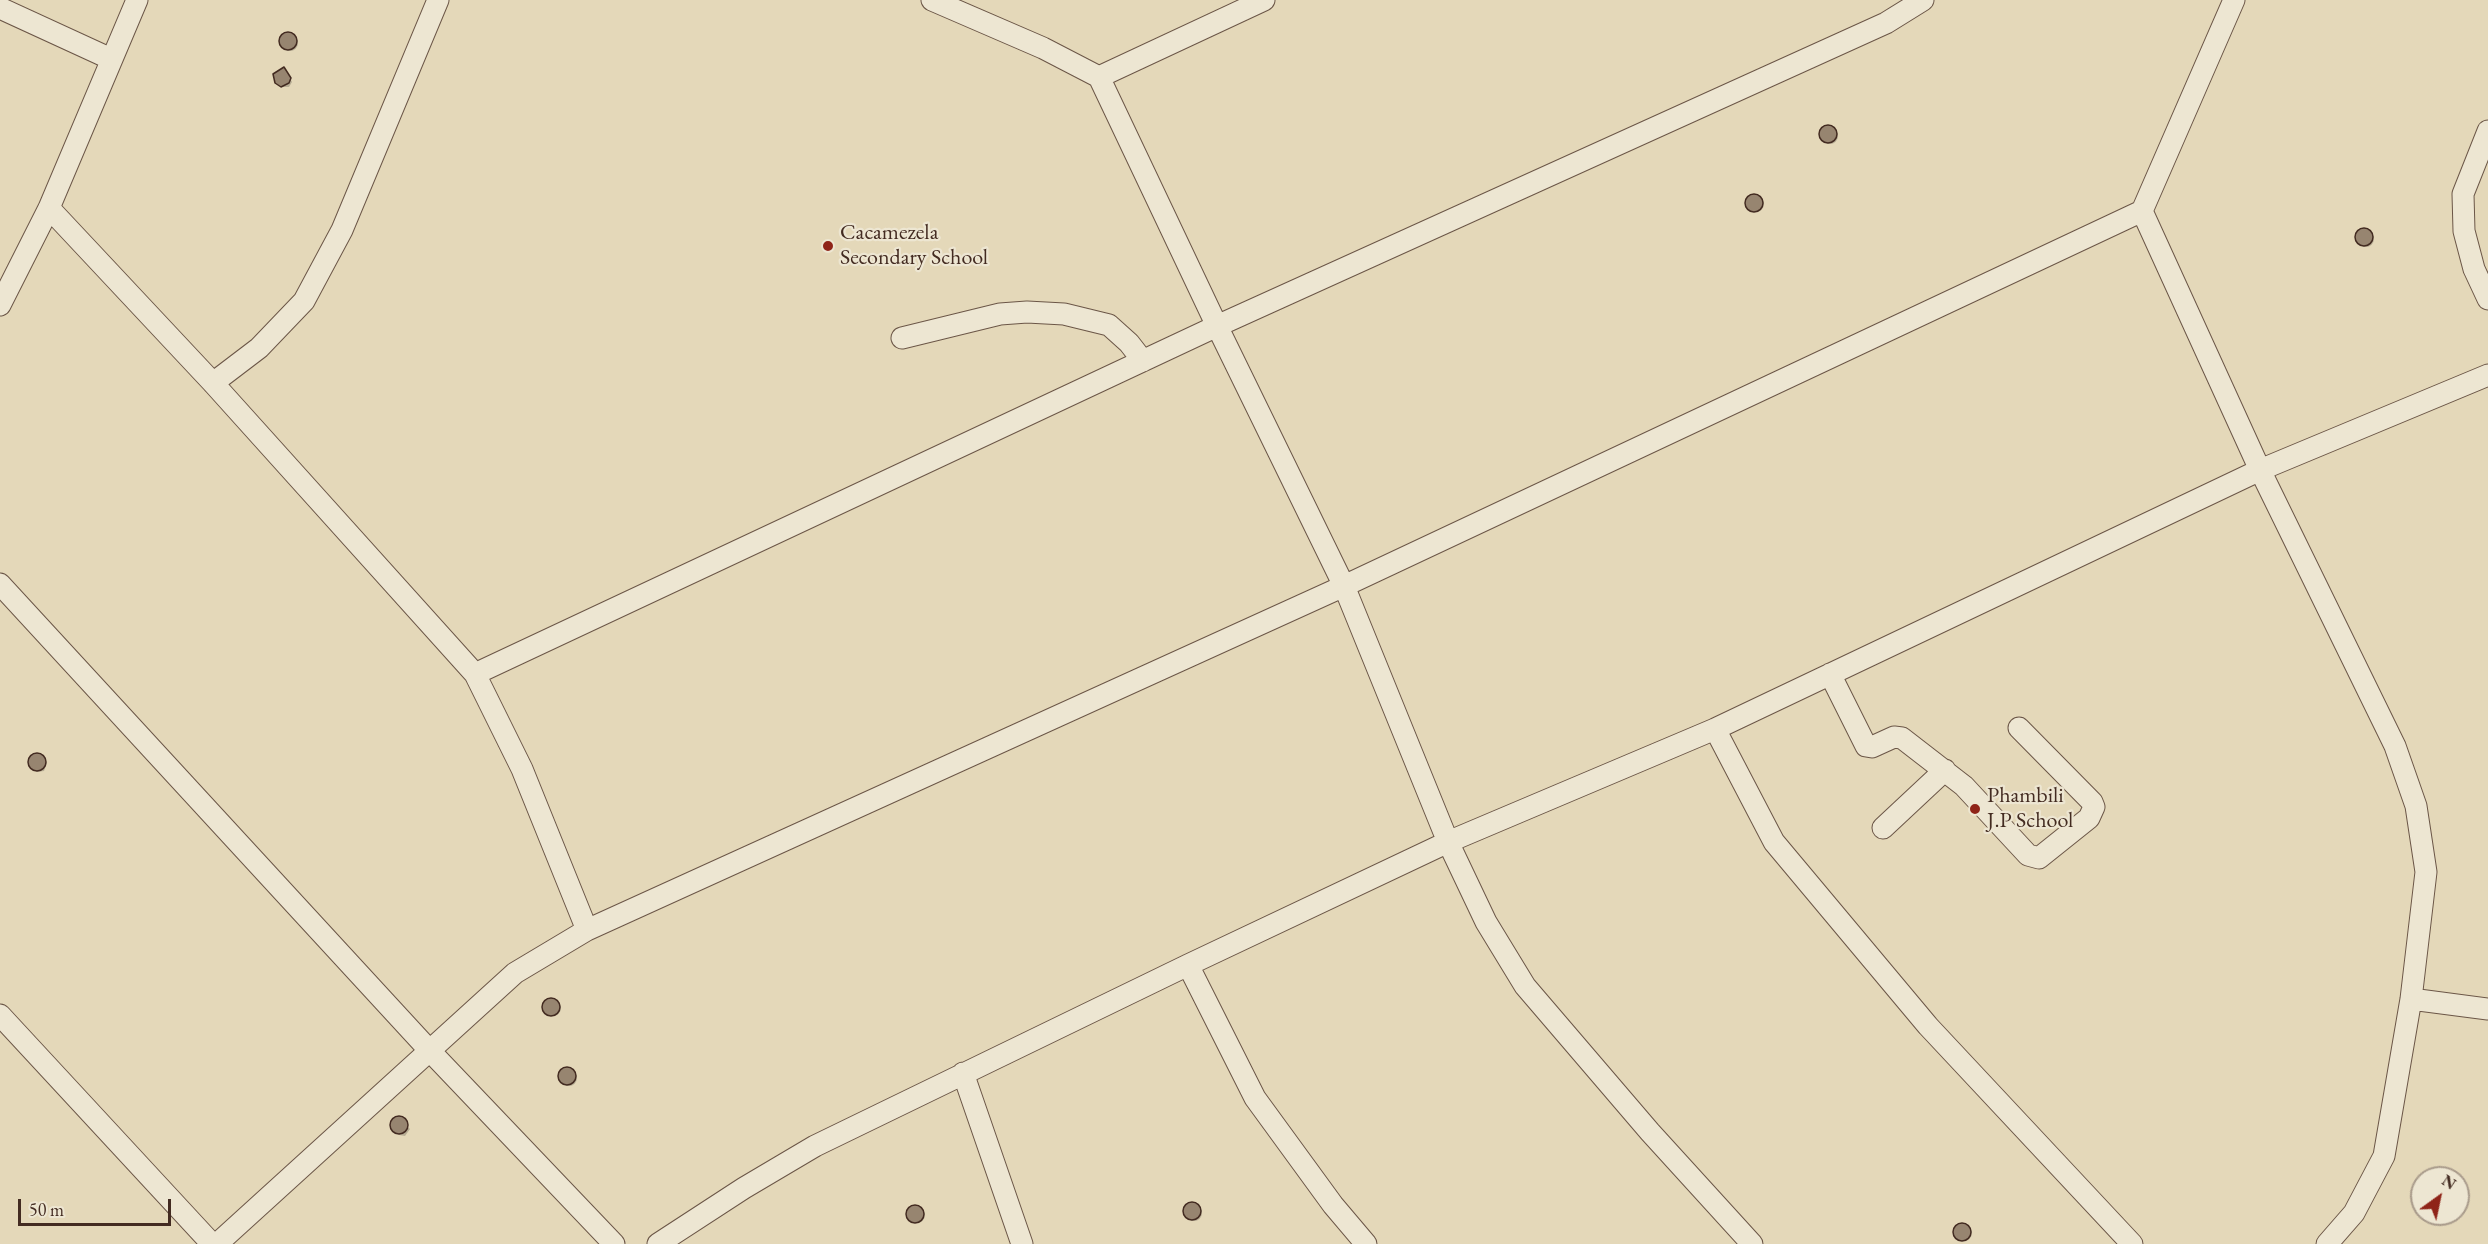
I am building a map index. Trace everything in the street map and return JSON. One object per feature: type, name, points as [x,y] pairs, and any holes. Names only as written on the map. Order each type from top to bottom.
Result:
[{"type":"street","points":[[0,305],[49,208],[137,0]]},
{"type":"street","points":[[213,383],[259,348],[304,301],[342,230],[438,0]]},
{"type":"street","points":[[932,0],[1043,48],[1100,77],[1217,326],[1344,586],[1448,842],[1486,922],[1525,986],[1650,1132],[1752,1244]]},
{"type":"street","points":[[1100,77],[1264,0]]},
{"type":"street","points":[[475,674],[1217,326],[1886,23],[1923,0]]},
{"type":"street","points":[[0,1015],[214,1244],[515,974],[587,930],[1344,586],[2142,211],[2234,0]]},
{"type":"street","points":[[0,8],[111,59]]},
{"type":"street","points":[[2488,131],[2463,194],[2464,231],[2474,269],[2488,299]]},
{"type":"street","points":[[49,208],[213,383],[475,674],[522,769],[587,930]]},
{"type":"street","points":[[2142,211],[2260,470],[2396,746],[2416,806],[2426,872],[2411,999],[2384,1156],[2354,1213],[2327,1244]]},
{"type":"street","points":[[902,338],[1000,314],[1027,312],[1064,314],[1110,325],[1129,343],[1143,361]]},
{"type":"street","points":[[658,1244],[744,1188],[815,1146],[1188,965],[1448,842],[1715,729],[2260,470],[2488,375]]},
{"type":"street","points":[[0,584],[430,1050],[614,1244]]},
{"type":"street","points":[[1830,674],[1866,746],[1872,747],[1898,737],[1945,770],[1971,794],[2028,855],[2039,858],[2089,818],[2094,807],[2092,802],[2019,728]]},
{"type":"street","points":[[1715,729],[1774,843],[1928,1026],[2132,1244]]},
{"type":"street","points":[[1883,828],[1945,770]]},
{"type":"street","points":[[1188,965],[1255,1098],[1333,1204],[1366,1244]]},
{"type":"street","points":[[2411,999],[2488,1009]]},
{"type":"street","points":[[963,1073],[1022,1244]]},
{"type":"building","points":[[288,32],[294,35],[297,41],[294,47],[288,50],[282,47],[279,41],[282,35]]},
{"type":"building","points":[[284,67],[291,78],[289,83],[281,87],[275,83],[273,74]]},
{"type":"building","points":[[1828,125],[1834,128],[1837,134],[1834,140],[1828,143],[1822,140],[1819,134],[1822,128]]},
{"type":"building","points":[[1754,194],[1760,197],[1763,203],[1760,209],[1754,212],[1748,209],[1745,203],[1748,197]]},
{"type":"building","points":[[2364,228],[2370,231],[2373,237],[2370,243],[2364,246],[2358,243],[2355,237],[2358,231]]},
{"type":"building","points":[[37,753],[43,756],[46,762],[43,768],[37,771],[31,768],[28,762],[31,756]]},
{"type":"building","points":[[551,998],[557,1001],[560,1007],[557,1013],[551,1016],[545,1013],[542,1007],[545,1001]]},
{"type":"building","points":[[567,1067],[573,1070],[576,1076],[573,1082],[567,1085],[561,1082],[558,1076],[561,1070]]},
{"type":"building","points":[[399,1116],[405,1119],[408,1125],[405,1131],[399,1134],[393,1131],[390,1125],[393,1119]]},
{"type":"building","points":[[1192,1202],[1198,1205],[1201,1211],[1198,1217],[1192,1220],[1186,1217],[1183,1211],[1186,1205]]},
{"type":"building","points":[[915,1205],[921,1208],[924,1214],[921,1220],[915,1223],[909,1220],[906,1214],[909,1208]]},
{"type":"building","points":[[1962,1223],[1968,1226],[1971,1232],[1968,1238],[1962,1241],[1956,1238],[1953,1232],[1956,1226]]},
{"type":"place","name":"Cacamezela Secondary School","points":[[828,246]]},
{"type":"place","name":"Phambili J.P School","points":[[1975,809]]}]
